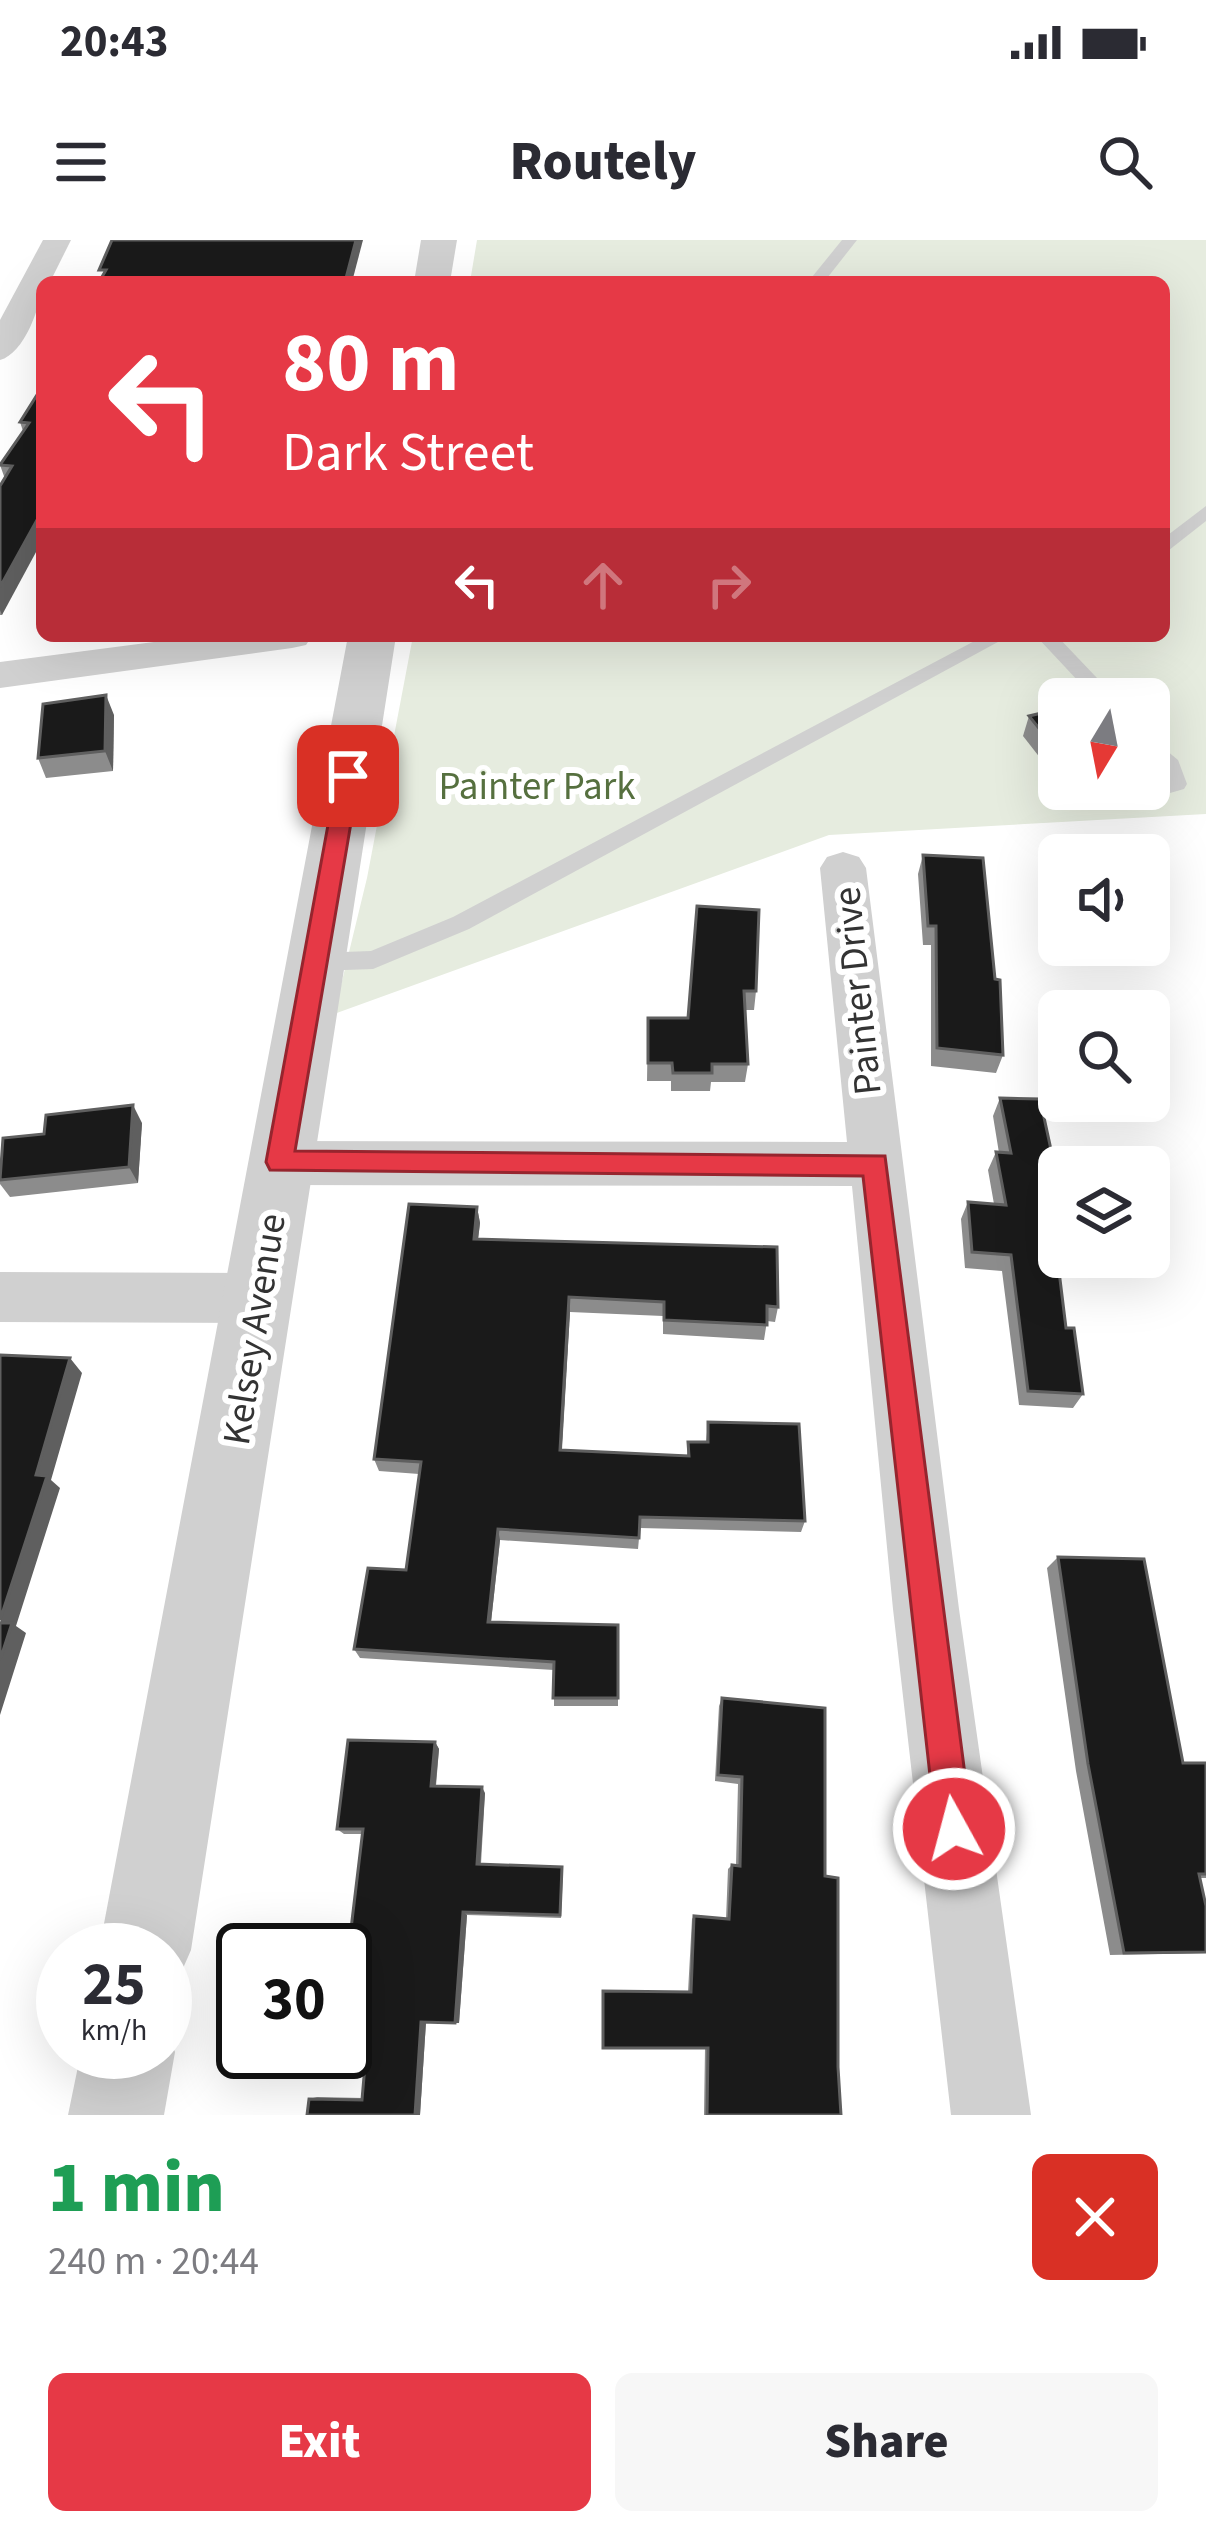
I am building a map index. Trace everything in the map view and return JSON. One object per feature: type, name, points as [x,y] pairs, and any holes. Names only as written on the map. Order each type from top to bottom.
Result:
[{"type":"street","points":[[38,276],[57,240]]},
{"type":"street","points":[[433,276],[439,240]]},
{"type":"street","points":[[0,350],[36,281]]},
{"type":"street","points":[[0,675],[247,642]]},
{"type":"street","name":"Kelsey Avenue","points":[[151,1923],[371,642]]},
{"type":"street","name":"Painter Drive","points":[[842,868],[991,2115]]},
{"type":"street","points":[[280,1162],[875,1164]]},
{"type":"street","points":[[0,1297],[260,1298]]},
{"type":"street","points":[[116,2115],[123,2079]]},
{"type":"lane","points":[[821,276],[850,240]]},
{"type":"lane","points":[[1170,543],[1206,511]]},
{"type":"lane","points":[[316,962],[373,960],[461,923],[988,642]]},
{"type":"lane","points":[[1052,642],[1087,678]]},
{"type":"green space","name":"Painter Park","points":[[477,240],[1206,240],[1206,814],[829,835],[334,1014],[367,878],[412,642],[1170,642],[1170,276],[471,276]]},
{"type":"building","points":[[112,240],[356,240],[347,276],[102,276],[106,270],[99,270]]},
{"type":"building","points":[[36,397],[36,522],[0,587],[0,486],[12,466],[0,465],[29,423],[20,422]]},
{"type":"building","points":[[106,695],[105,751],[38,758],[43,704]]},
{"type":"building","points":[[923,855],[983,858],[995,979],[1000,980],[1003,1055],[937,1048],[936,926],[928,926]]},
{"type":"building","points":[[697,906],[759,910],[756,991],[744,991],[748,1064],[712,1064],[712,1073],[673,1073],[672,1063],[648,1063],[648,1018],[688,1018]]},
{"type":"building","points":[[1000,1098],[1038,1099],[1038,1122],[1045,1122],[1050,1146],[1038,1146],[1038,1278],[1060,1278],[1066,1328],[1074,1328],[1083,1394],[1028,1391],[1011,1255],[972,1252],[968,1202],[1006,1205],[996,1152],[1011,1153]]},
{"type":"building","points":[[133,1105],[129,1167],[0,1180],[3,1138],[44,1134],[46,1115]]},
{"type":"building","points":[[409,1204],[477,1207],[474,1239],[777,1247],[778,1307],[767,1306],[767,1325],[664,1320],[664,1302],[569,1297],[560,1450],[689,1456],[688,1442],[708,1442],[708,1422],[799,1424],[805,1521],[640,1517],[639,1538],[498,1529],[488,1622],[618,1625],[618,1698],[553,1698],[554,1662],[354,1649],[368,1568],[406,1570],[421,1462],[374,1459]]},
{"type":"building","points":[[0,1355],[70,1358],[36,1475],[47,1476],[0,1620]]},
{"type":"building","points":[[1058,1557],[1144,1559],[1183,1763],[1206,1763],[1206,1874],[1199,1874],[1206,1906],[1206,1952],[1124,1953],[1088,1764]]},
{"type":"building","points":[[0,1623],[12,1623],[0,1660]]},
{"type":"building","points":[[722,1698],[825,1708],[825,1876],[838,1878],[841,2115],[707,2115],[708,2048],[603,2048],[603,1991],[691,1992],[694,1916],[729,1919],[732,1865],[740,1866],[742,1777],[718,1775]]},
{"type":"building","points":[[348,1740],[435,1742],[431,1786],[482,1787],[477,1864],[562,1867],[560,1915],[463,1912],[455,2023],[421,2022],[415,2115],[307,2115],[309,2099],[362,2100],[364,2079],[372,2079],[372,1923],[352,1923],[363,1829],[337,1829]]},
{"type":"route","points":[[348,776],[280,1162],[875,1164],[954,1829]]}]
